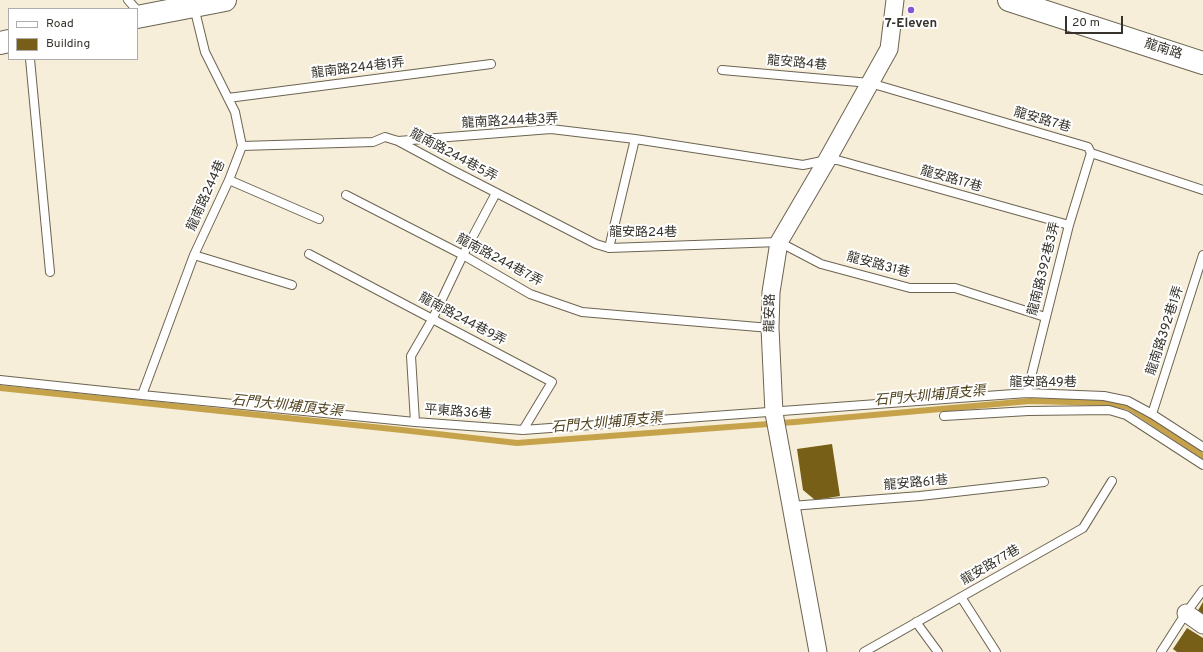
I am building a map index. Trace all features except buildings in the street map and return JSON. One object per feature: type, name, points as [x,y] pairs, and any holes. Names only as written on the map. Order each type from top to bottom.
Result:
[{"type":"main road","points":[[138,13],[194,6],[225,0]]},
{"type":"main road","name":"龍南路","points":[[1009,0],[1203,64]]},
{"type":"street","name":"龍安路","points":[[818,652],[774,416],[770,328],[771,292],[779,242],[889,49],[895,0]]},
{"type":"street","points":[[1186,613],[1203,625]]},
{"type":"lane","points":[[128,0],[134,8]]},
{"type":"lane","points":[[194,6],[205,52],[235,112],[242,146]]},
{"type":"lane","points":[[30,60],[50,272]]},
{"type":"lane","name":"龍南路244巷1弄","points":[[228,98],[491,64]]},
{"type":"lane","name":"龍安路4巷","points":[[722,70],[870,82]]},
{"type":"lane","name":"龍安路7巷","points":[[870,82],[1088,147],[1092,153],[1202,187]]},
{"type":"lane","name":"龍南路244巷3弄","points":[[242,146],[373,142],[385,137],[398,141],[551,129],[635,139],[803,165],[827,160]]},
{"type":"lane","points":[[609,248],[635,139]]},
{"type":"lane","name":"龍南路244巷5弄","points":[[398,141],[496,193]]},
{"type":"lane","name":"龍南路244巷","points":[[142,395],[194,256],[229,180],[242,146]]},
{"type":"lane","name":"龍南路392巷3弄","points":[[1027,393],[1069,225],[1092,153]]},
{"type":"lane","name":"龍安路17巷","points":[[827,160],[837,160],[1069,225]]},
{"type":"lane","points":[[229,180],[319,219]]},
{"type":"lane","points":[[415,422],[411,356],[433,318],[463,255],[496,193]]},
{"type":"lane","name":"龍安路24巷","points":[[496,193],[596,244],[609,248],[779,242]]},
{"type":"lane","name":"龍南路244巷7弄","points":[[346,195],[463,255],[530,294],[582,312],[770,328]]},
{"type":"lane","name":"龍安路31巷","points":[[779,242],[821,264],[910,288],[955,288],[1045,317]]},
{"type":"lane","name":"龍南路244巷9弄","points":[[309,254],[552,382],[523,430]]},
{"type":"lane","name":"龍南路392巷1弄","points":[[1152,414],[1203,255]]},
{"type":"lane","points":[[194,256],[292,286]]},
{"type":"lane","name":"平東路36巷","points":[[0,380],[415,422],[523,430],[774,416]]},
{"type":"lane","name":"龍安路49巷","points":[[774,416],[1027,393],[1104,396],[1128,401],[1152,414],[1203,447]]},
{"type":"lane","points":[[944,416],[1028,411],[1109,410],[1126,415],[1203,466]]},
{"type":"lane","name":"龍安路77巷","points":[[864,652],[1083,528],[1112,481]]},
{"type":"lane","name":"龍安路61巷","points":[[790,506],[920,496],[1044,482]]},
{"type":"lane","points":[[1160,652],[1203,590]]},
{"type":"lane","points":[[960,597],[996,652]]},
{"type":"lane","points":[[916,622],[938,652]]},
{"type":"waterway","name":"石門大圳埔頂支渠","points":[[0,388],[517,443],[795,422],[1030,401],[1109,403],[1129,407],[1203,456]]},
{"type":"place","name":"7-Eleven","points":[[911,10]]}]
